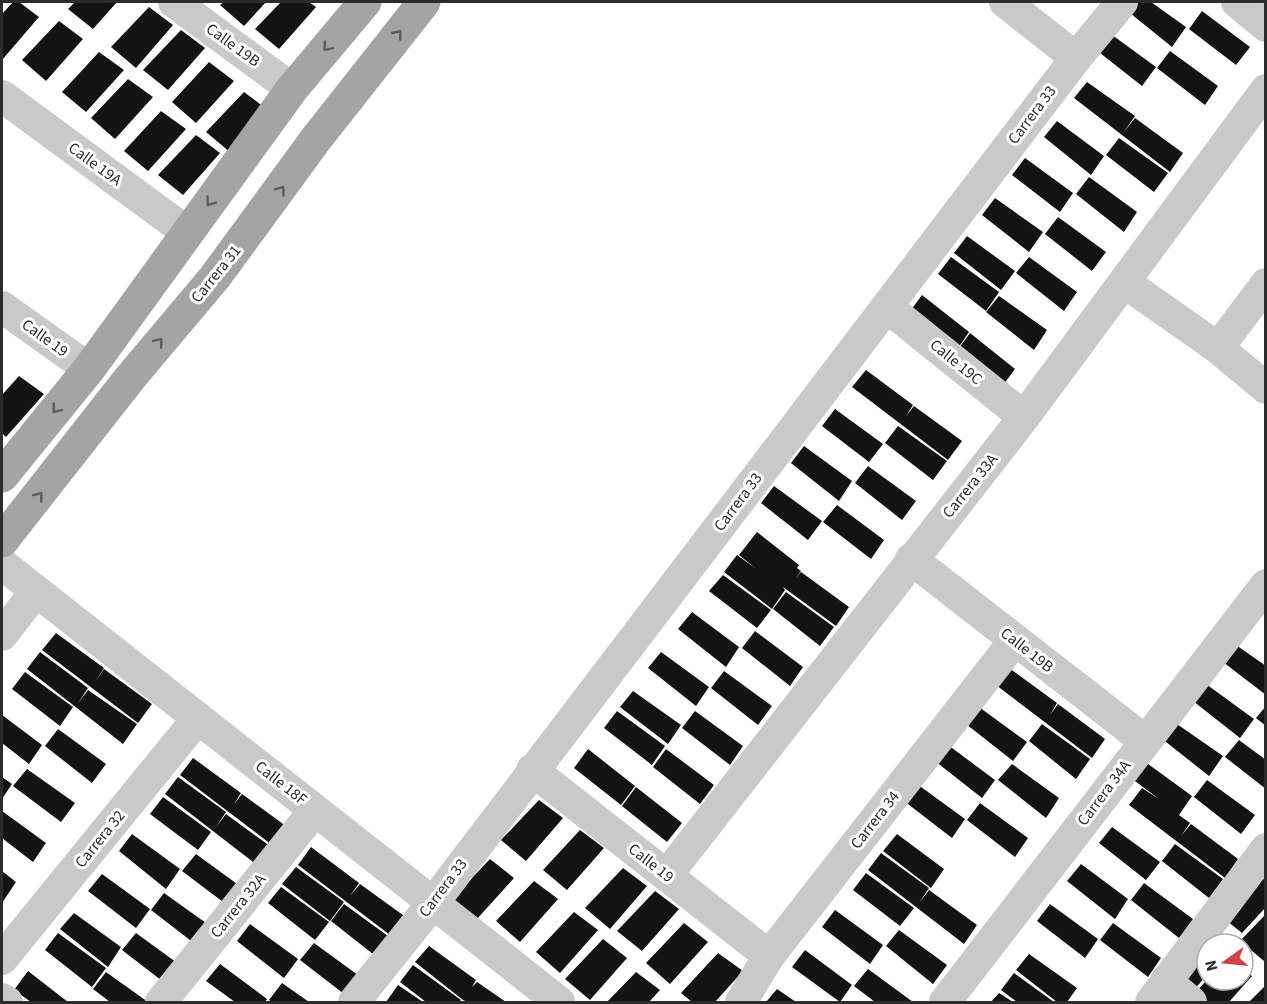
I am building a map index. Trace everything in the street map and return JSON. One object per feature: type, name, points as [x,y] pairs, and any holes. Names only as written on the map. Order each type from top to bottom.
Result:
[{"type":"main road","points":[[2,476],[89,369],[292,89],[365,2]]},
{"type":"main road","name":"Carrera 31","points":[[2,541],[130,378],[215,277],[316,139],[424,2]]},
{"type":"street","name":"Calle 19B","points":[[174,2],[292,89]]},
{"type":"street","points":[[1005,2],[1076,57]]},
{"type":"street","name":"Carrera 33","points":[[354,1002],[433,903],[1076,57],[1122,2]]},
{"type":"street","points":[[1237,2],[1266,26]]},
{"type":"street","name":"Carrera 33A","points":[[667,876],[911,559],[1024,417],[1266,90]]},
{"type":"street","name":"Calle 19A","points":[[2,96],[188,233]]},
{"type":"street","points":[[1124,282],[1218,348],[1266,388]]},
{"type":"street","points":[[1218,348],[1266,284]]},
{"type":"street","name":"Calle 19","points":[[2,306],[89,369]]},
{"type":"street","name":"Calle 19C","points":[[887,307],[1024,417]]},
{"type":"street","name":"Calle 19B","points":[[911,559],[1144,740]]},
{"type":"street","name":"Calle 18F","points":[[2,564],[559,1002]]},
{"type":"street","points":[[2,635],[36,591]]},
{"type":"street","name":"Carrera 34A","points":[[945,1002],[1144,740],[1260,605]]},
{"type":"street","name":"Carrera 34","points":[[741,1002],[769,956],[1015,640]]},
{"type":"street","name":"Carrera 32","points":[[2,959],[198,718]]},
{"type":"street","name":"Calle 19","points":[[532,770],[769,956]]},
{"type":"street","name":"Carrera 32A","points":[[161,1002],[315,810]]},
{"type":"street","points":[[1191,1002],[1158,992],[1261,864]]},
{"type":"street","points":[[2,999],[7,1002]]},
{"type":"building","points":[[13,2],[19,2],[39,17],[2,60],[2,14]]},
{"type":"building","points":[[75,2],[117,2],[93,29],[68,9]]},
{"type":"building","points":[[224,2],[266,2],[244,26],[220,5]]},
{"type":"building","points":[[281,2],[309,2],[316,7],[279,49],[255,29]]},
{"type":"building","points":[[1131,2],[1151,2],[1186,27],[1172,47],[1125,9]]},
{"type":"building","points":[[149,7],[173,25],[136,68],[111,47]]},
{"type":"building","points":[[1202,11],[1250,47],[1236,65],[1189,29]]},
{"type":"building","points":[[59,21],[83,39],[46,81],[22,60]]},
{"type":"building","points":[[181,30],[205,48],[168,90],[143,70]]},
{"type":"building","points":[[1108,32],[1156,67],[1142,86],[1095,49]]},
{"type":"building","points":[[1170,51],[1218,86],[1205,105],[1157,68]]},
{"type":"building","points":[[99,52],[124,70],[86,112],[62,92]]},
{"type":"building","points":[[209,62],[234,81],[196,123],[172,102]]},
{"type":"building","points":[[128,79],[153,97],[115,139],[91,118]]},
{"type":"building","points":[[1087,82],[1135,116],[1123,133],[1135,118],[1183,153],[1170,172],[1074,98]]},
{"type":"building","points":[[244,92],[268,110],[231,153],[206,132]]},
{"type":"building","points":[[161,111],[186,129],[148,171],[124,151]]},
{"type":"building","points":[[1057,121],[1104,156],[1091,175],[1044,137]]},
{"type":"building","points":[[196,135],[220,153],[183,195],[158,175]]},
{"type":"building","points":[[1119,138],[1168,173],[1154,192],[1106,155]]},
{"type":"building","points":[[1025,158],[1073,193],[1060,212],[1012,175]]},
{"type":"building","points":[[1089,177],[1137,212],[1124,232],[1076,194]]},
{"type":"building","points":[[995,198],[1043,232],[1029,252],[982,215]]},
{"type":"building","points":[[1058,217],[1106,252],[1092,271],[1045,234]]},
{"type":"building","points":[[967,236],[1015,271],[1001,290],[954,253]]},
{"type":"building","points":[[951,257],[999,292],[986,311],[938,274]]},
{"type":"building","points":[[1029,257],[1077,292],[1064,311],[1016,273]]},
{"type":"building","points":[[922,295],[969,332],[956,351],[908,314]]},
{"type":"building","points":[[999,296],[1047,330],[1034,350],[986,312]]},
{"type":"building","points":[[970,333],[1015,369],[1001,388],[956,352]]},
{"type":"building","points":[[866,370],[913,405],[906,416],[914,406],[962,441],[948,460],[852,387]]},
{"type":"building","points":[[19,376],[44,394],[6,437],[2,433],[2,395]]},
{"type":"building","points":[[835,409],[883,444],[869,462],[822,426]]},
{"type":"building","points":[[898,426],[947,461],[933,480],[885,443]]},
{"type":"building","points":[[804,446],[852,481],[839,501],[791,463]]},
{"type":"building","points":[[868,466],[916,501],[902,520],[855,483]]},
{"type":"building","points":[[774,486],[822,521],[808,540],[761,503]]},
{"type":"building","points":[[837,505],[884,540],[871,559],[823,522]]},
{"type":"building","points":[[757,532],[799,565],[797,568],[801,571],[796,578],[801,572],[849,607],[836,626],[783,587],[785,590],[772,609],[724,572],[737,555],[755,568],[739,555]]},
{"type":"building","points":[[723,575],[771,610],[757,628],[709,591]]},
{"type":"building","points":[[786,592],[834,627],[820,646],[773,609]]},
{"type":"building","points":[[692,612],[739,647],[726,667],[678,629]]},
{"type":"building","points":[[755,631],[803,667],[790,686],[742,648]]},
{"type":"building","points":[[56,633],[104,668],[95,682],[104,669],[152,704],[138,723],[42,650]]},
{"type":"building","points":[[1236,645],[1266,666],[1266,695],[1223,662]]},
{"type":"building","points":[[40,652],[88,688],[78,703],[88,690],[137,724],[123,744],[27,669]]},
{"type":"building","points":[[661,652],[709,687],[696,706],[648,668]]},
{"type":"building","points":[[1009,668],[1057,703],[1050,715],[1058,704],[1105,739],[1092,758],[996,685]]},
{"type":"building","points":[[724,671],[772,706],[758,725],[711,688]]},
{"type":"building","points":[[25,672],[73,707],[60,726],[12,689]]},
{"type":"building","points":[[1206,684],[1254,719],[1240,738],[1193,701]]},
{"type":"building","points":[[633,691],[681,725],[668,744],[620,707]]},
{"type":"building","points":[[1266,706],[1266,726],[1256,718]]},
{"type":"building","points":[[979,707],[1027,742],[1013,761],[966,724]]},
{"type":"building","points":[[617,711],[665,746],[652,765],[604,728]]},
{"type":"building","points":[[695,711],[743,746],[730,765],[682,728]]},
{"type":"building","points":[[2,715],[42,745],[29,764],[2,743]]},
{"type":"building","points":[[1174,722],[1223,756],[1209,776],[1161,738]]},
{"type":"building","points":[[1042,724],[1090,759],[1076,779],[1029,741]]},
{"type":"building","points":[[58,729],[106,764],[92,783],[45,746]]},
{"type":"building","points":[[1239,740],[1266,760],[1266,789],[1225,757]]},
{"type":"building","points":[[948,745],[995,780],[982,798],[935,761]]},
{"type":"building","points":[[588,749],[635,786],[621,805],[574,768]]},
{"type":"building","points":[[666,749],[714,785],[700,804],[653,767]]},
{"type":"building","points":[[193,758],[241,793],[234,804],[242,794],[290,829],[276,848],[180,775]]},
{"type":"building","points":[[1144,761],[1192,796],[1179,815],[1190,823],[1181,836],[1191,824],[1238,859],[1225,878],[1129,805],[1142,788],[1159,799],[1131,778]]},
{"type":"building","points":[[1012,764],[1059,798],[1046,818],[998,780]]},
{"type":"building","points":[[27,769],[75,803],[61,822],[13,786]]},
{"type":"building","points":[[2,777],[12,784],[2,799]]},
{"type":"building","points":[[178,777],[226,812],[216,827],[226,814],[274,849],[261,868],[165,794]]},
{"type":"building","points":[[1207,780],[1255,815],[1241,834],[1194,797]]},
{"type":"building","points":[[917,784],[965,819],[952,838],[904,801]]},
{"type":"building","points":[[636,787],[682,823],[667,842],[622,806]]},
{"type":"building","points":[[163,797],[211,832],[198,850],[150,814]]},
{"type":"building","points":[[539,800],[563,818],[526,861],[501,840]]},
{"type":"building","points":[[980,803],[1028,838],[1015,857],[967,820]]},
{"type":"building","points":[[2,811],[46,843],[33,862],[2,838]]},
{"type":"building","points":[[1112,827],[1160,862],[1146,880],[1099,843]]},
{"type":"building","points":[[580,830],[604,848],[567,890],[543,870]]},
{"type":"building","points":[[132,834],[180,869],[166,889],[119,851]]},
{"type":"building","points":[[897,834],[944,869],[931,888],[883,851]]},
{"type":"building","points":[[1175,844],[1223,879],[1209,898],[1162,861]]},
{"type":"building","points":[[311,847],[359,883],[350,896],[360,884],[407,918],[394,938],[298,865]]},
{"type":"building","points":[[881,853],[929,888],[919,903],[929,890],[977,925],[964,944],[868,870]]},
{"type":"building","points":[[196,854],[244,889],[231,908],[182,871]]},
{"type":"building","points":[[490,859],[514,878],[476,920],[452,899]]},
{"type":"building","points":[[1081,864],[1128,899],[1115,919],[1067,881]]},
{"type":"building","points":[[296,867],[344,902],[330,921],[282,884]]},
{"type":"building","points":[[623,868],[647,886],[610,929],[585,908]]},
{"type":"building","points":[[2,871],[16,882],[2,903]]},
{"type":"building","points":[[866,873],[914,908],[900,926],[853,890]]},
{"type":"building","points":[[1255,873],[1266,881],[1266,907],[1243,932],[1217,913]]},
{"type":"building","points":[[102,874],[150,909],[136,928],[88,891]]},
{"type":"building","points":[[534,881],[558,899],[520,942],[496,921]]},
{"type":"building","points":[[1144,883],[1193,919],[1179,938],[1131,900]]},
{"type":"building","points":[[281,887],[329,922],[315,940],[268,903]]},
{"type":"building","points":[[655,891],[679,909],[642,951],[617,931]]},
{"type":"building","points":[[164,893],[213,928],[199,947],[151,910]]},
{"type":"building","points":[[344,904],[392,939],[378,958],[331,921]]},
{"type":"building","points":[[1050,904],[1098,939],[1085,958],[1037,921]]},
{"type":"building","points":[[835,910],[883,945],[870,964],[822,927]]},
{"type":"building","points":[[574,912],[598,930],[560,973],[536,952]]},
{"type":"building","points":[[74,913],[121,947],[108,967],[60,929]]},
{"type":"building","points":[[1266,914],[1266,960],[1264,961],[1255,954],[1255,932],[1249,932]]},
{"type":"building","points":[[684,923],[708,942],[670,984],[646,963]]},
{"type":"building","points":[[1113,923],[1161,958],[1148,977],[1100,940]]},
{"type":"building","points":[[250,924],[298,959],[284,978],[237,941]]},
{"type":"building","points":[[899,930],[947,965],[933,984],[886,946]]},
{"type":"building","points":[[58,933],[106,968],[92,987],[45,950]]},
{"type":"building","points":[[136,933],[184,968],[170,987],[122,950]]},
{"type":"building","points":[[603,939],[627,958],[590,1000],[565,979]]},
{"type":"building","points":[[314,943],[362,978],[348,997],[300,960]]},
{"type":"building","points":[[429,946],[476,980],[472,987],[477,982],[506,1002],[463,1000],[415,962]]},
{"type":"building","points":[[805,950],[852,985],[840,1002],[792,967]]},
{"type":"building","points":[[718,953],[743,971],[715,1002],[692,1002],[681,993]]},
{"type":"building","points":[[1029,954],[1077,988],[1067,1002],[1057,1002],[1016,970]]},
{"type":"building","points":[[1195,955],[1195,989],[1185,1000],[1160,980]]},
{"type":"building","points":[[220,964],[267,999],[265,1002],[235,1002],[206,981]]},
{"type":"building","points":[[413,965],[461,1000],[459,1002],[426,1002],[400,982]]},
{"type":"building","points":[[868,969],[913,1002],[875,1002],[854,986]]},
{"type":"building","points":[[28,971],[68,1002],[31,1002],[14,990]]},
{"type":"building","points":[[106,972],[148,1002],[110,1002],[93,989]]},
{"type":"building","points":[[636,972],[660,990],[649,1002],[607,1002]]},
{"type":"building","points":[[1014,973],[1054,1002],[1017,1002],[1001,990]]},
{"type":"building","points":[[282,983],[309,1002],[272,1002],[269,1000]]},
{"type":"building","points":[[398,985],[423,1002],[386,1002]]},
{"type":"building","points":[[1266,985],[1266,1002],[1249,1002]]},
{"type":"building","points":[[777,989],[796,1002],[766,1002]]},
{"type":"building","points":[[1196,992],[1238,992],[1229,1002],[1195,1002],[1190,998]]},
{"type":"building","points":[[999,993],[1013,1002],[991,1002]]}]
